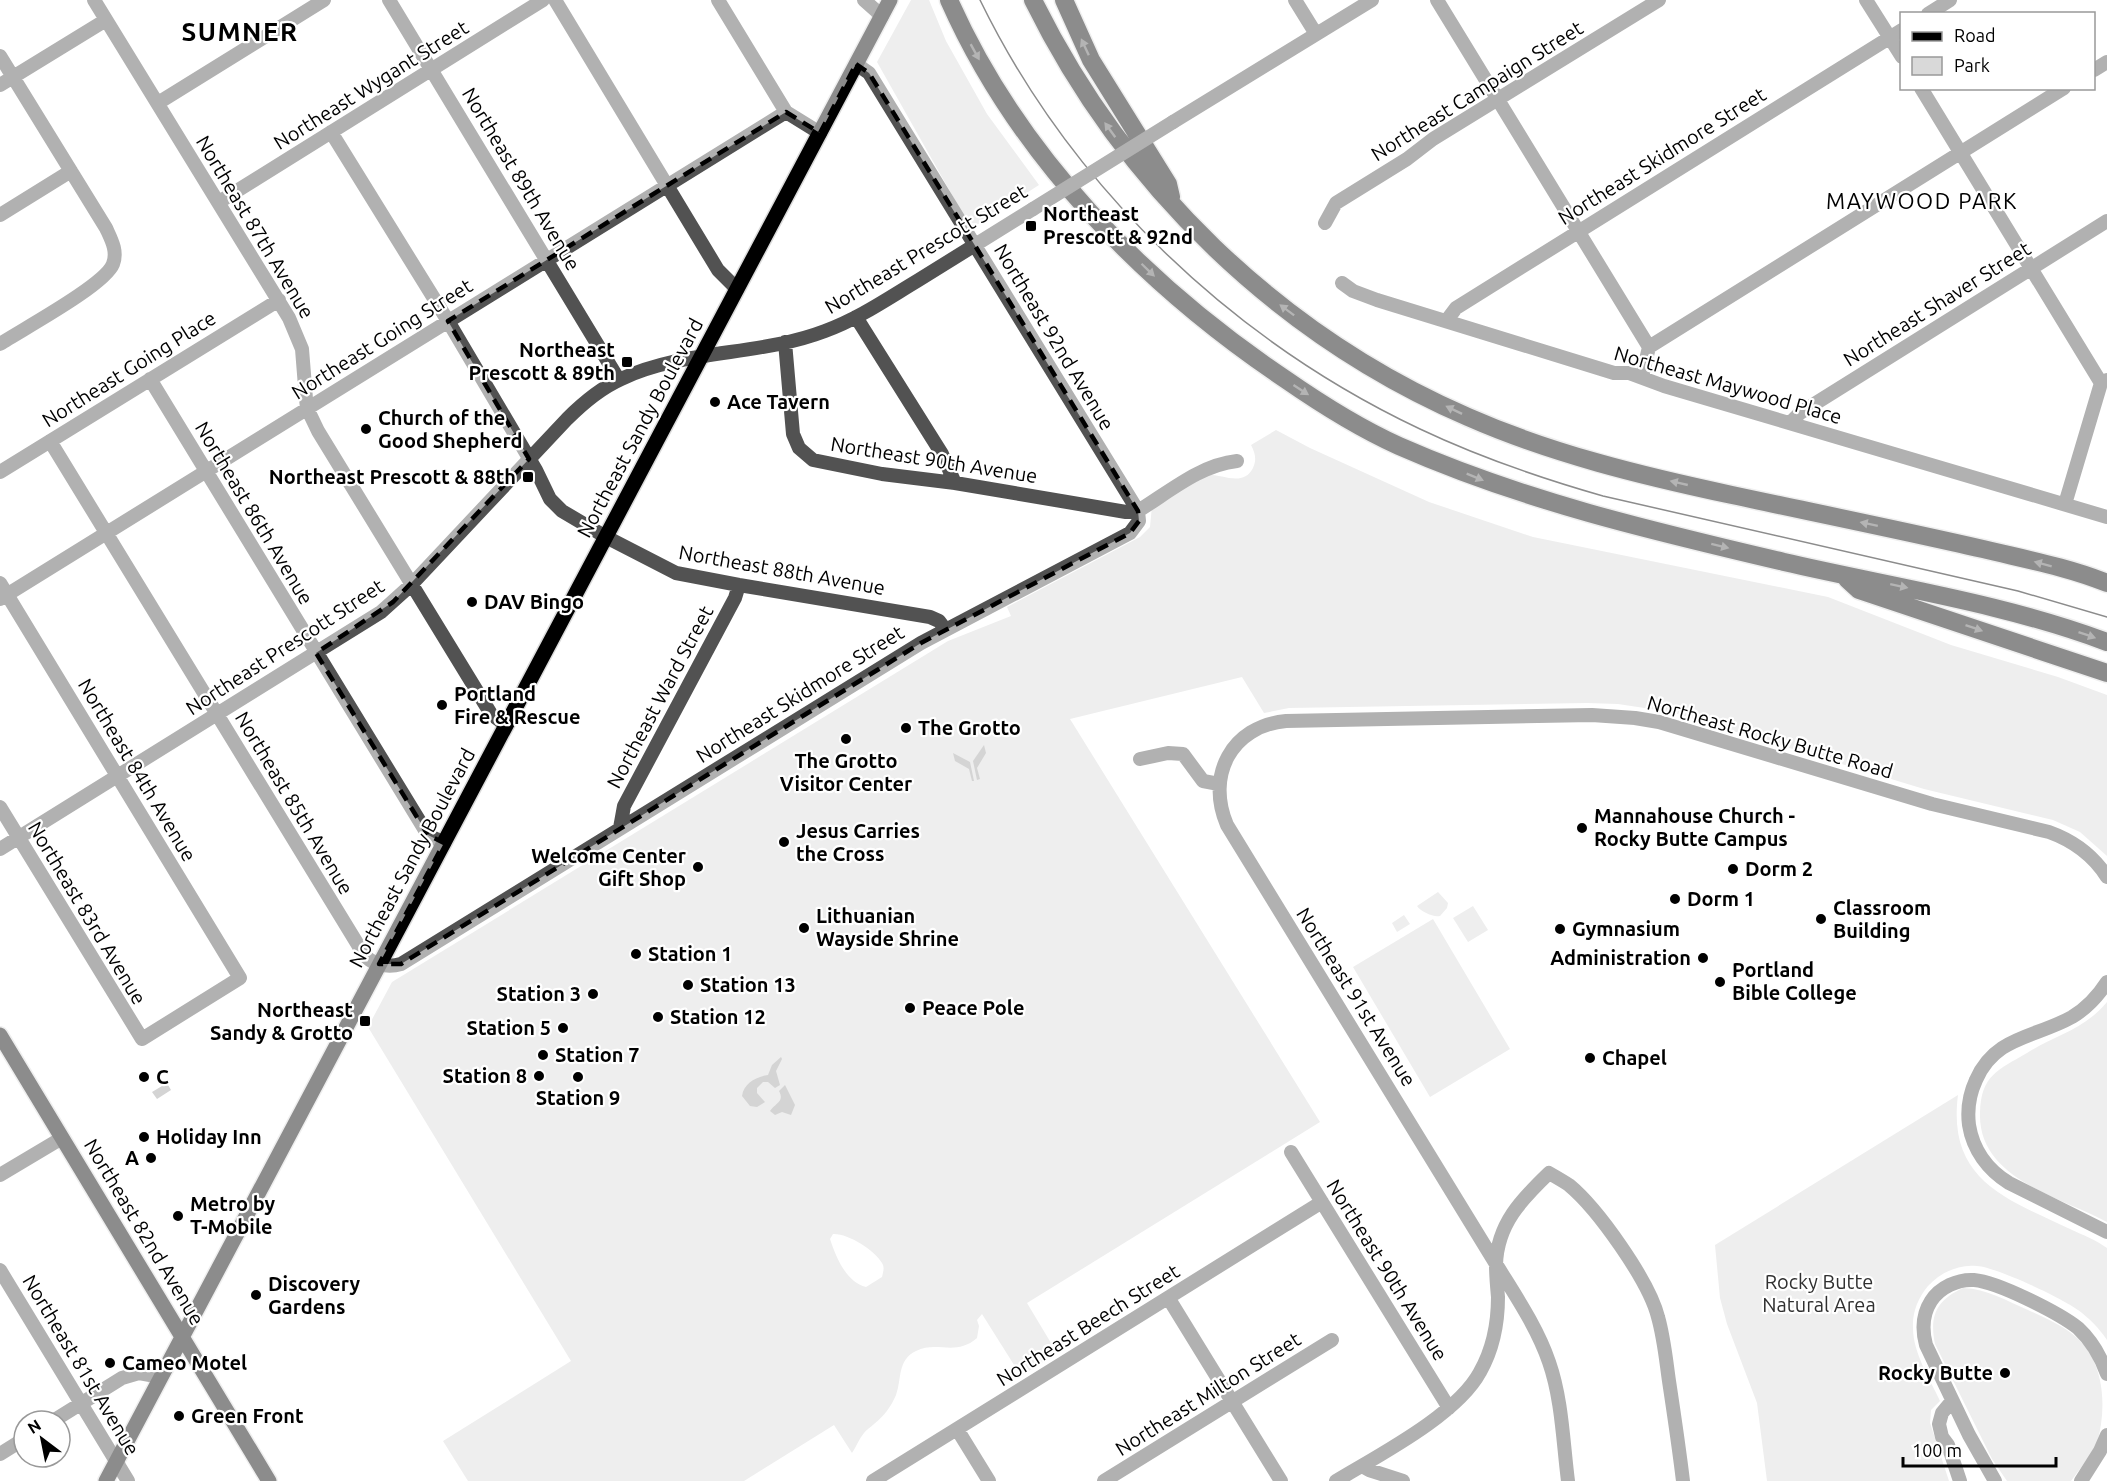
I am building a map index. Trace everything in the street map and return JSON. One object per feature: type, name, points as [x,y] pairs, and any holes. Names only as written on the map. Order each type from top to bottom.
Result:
[{"type":"highway","points":[[949,0],[967,38],[1005,103],[1050,164],[1090,212],[1179,298],[1238,346],[1330,409],[1396,444],[1533,498],[1633,525],[1991,607],[2107,642]]},
{"type":"highway","points":[[1033,0],[1090,101],[1137,164],[1200,235],[1248,279],[1312,329],[1356,359],[1407,387],[1467,417],[1518,437],[1601,463],[1729,494],[1927,536],[2105,581]]},
{"type":"highway","points":[[1064,0],[1091,60],[1168,184],[1174,208]]},
{"type":"highway","points":[[1841,574],[1859,590],[2107,673]]},
{"type":"main road","name":"Northeast Sandy Boulevard","points":[[106,1481],[890,0]]},
{"type":"main road","name":"Northeast 82nd Avenue","points":[[0,1035],[269,1481]]},
{"type":"street","name":"Northeast 87th Avenue","points":[[94,0],[279,300],[295,330],[302,349],[308,408],[318,431],[491,714],[506,725]]},
{"type":"street","points":[[158,104],[324,0]]},
{"type":"street","name":"Northeast 89th Avenue","points":[[389,0],[619,380]]},
{"type":"street","name":"Northeast Wygant Street","points":[[219,202],[543,0]]},
{"type":"street","points":[[555,0],[718,270],[737,289]]},
{"type":"street","points":[[718,0],[786,112],[820,133]]},
{"type":"street","points":[[864,0],[882,16]]},
{"type":"street","points":[[1295,0],[1316,34]]},
{"type":"street","name":"Northeast Prescott Street","points":[[0,849],[381,612],[411,585],[578,408],[619,380],[659,365],[785,342],[824,332],[856,317],[1372,0]]},
{"type":"street","points":[[1437,0],[1649,347]]},
{"type":"street","name":"Northeast Campaign Street","points":[[1325,223],[1336,203],[1407,159],[1433,139],[1659,0]]},
{"type":"street","points":[[1866,0],[1900,54]]},
{"type":"street","points":[[1931,12],[1950,0]]},
{"type":"street","points":[[0,85],[106,20]]},
{"type":"street","name":"Northeast Skidmore Street","points":[[1447,320],[1456,308],[1900,31]]},
{"type":"street","points":[[0,56],[106,228],[114,247],[112,266],[98,283],[0,344]]},
{"type":"street","name":"Northeast 92nd Avenue","points":[[856,64],[869,74],[1138,511]]},
{"type":"street","points":[[1922,90],[2031,268],[2104,381],[2065,504]]},
{"type":"street","points":[[1642,376],[1649,347],[2061,90]]},
{"type":"street","name":"Northeast Going Street","points":[[2,592],[107,533],[786,112]]},
{"type":"street","name":"Northeast 88th Avenue","points":[[331,132],[448,321],[530,459],[545,491],[557,507],[606,537],[666,569],[738,585],[935,618],[945,629]]},
{"type":"street","points":[[0,214],[71,171]]},
{"type":"street","name":"Northeast Shaver Street","points":[[1790,423],[1800,413],[2107,221]]},
{"type":"street","name":"Northeast Maywood Place","points":[[1342,283],[1353,291],[1377,300],[1614,373],[1642,376],[1664,386],[2107,517]]},
{"type":"street","name":"Northeast Going Place","points":[[0,472],[279,300]]},
{"type":"street","points":[[856,317],[942,454],[955,483]]},
{"type":"street","name":"Northeast 90th Avenue","points":[[785,342],[793,434],[802,452],[813,460],[882,474],[955,483],[1126,512],[1138,511]]},
{"type":"street","name":"Northeast 86th Avenue","points":[[150,379],[428,835],[444,843]]},
{"type":"street","name":"Northeast 85th Avenue","points":[[50,441],[366,958],[379,964]]},
{"type":"street","points":[[1138,511],[1200,472],[1237,461]]},
{"type":"street","name":"Northeast Skidmore Street","points":[[379,964],[390,966],[401,964],[945,629],[1130,533],[1139,521],[1138,511]]},
{"type":"street","name":"Northeast Ward Street","points":[[620,828],[624,806],[735,598],[738,585]]},
{"type":"street","name":"Northeast 84th Avenue","points":[[2,592],[240,978],[142,1039]]},
{"type":"street","name":"Northeast Rocky Butte Road","points":[[1219,784],[1225,761],[1235,746],[1257,728],[1277,722],[1592,715],[1635,718],[1684,729],[1932,804],[2049,832],[2085,851],[2107,877]]},
{"type":"street","points":[[1140,759],[1177,752],[1187,758],[1203,781],[1219,784]]},
{"type":"street","name":"Northeast 91st Avenue","points":[[1219,784],[1219,798],[1224,816],[1235,839],[1496,1264]]},
{"type":"street","name":"Northeast 83rd Avenue","points":[[0,807],[142,1039]]},
{"type":"street","points":[[2107,982],[2090,1003],[2073,1016],[2051,1027],[2012,1041],[1994,1053],[1975,1082],[1969,1098],[1968,1115],[1976,1147],[1985,1163],[1995,1173],[2018,1188],[2107,1232]]},
{"type":"street","points":[[0,1175],[62,1138]]},
{"type":"street","name":"Northeast 90th Avenue","points":[[1291,1152],[1449,1408]]},
{"type":"street","points":[[1336,1481],[1449,1408],[1467,1391],[1480,1373],[1492,1342],[1497,1316],[1496,1264],[1503,1232],[1519,1202],[1549,1173],[1579,1194],[1608,1229],[1637,1272],[1652,1300],[1658,1315],[1663,1341],[1683,1481]]},
{"type":"street","name":"Northeast Beech Street","points":[[873,1481],[1322,1202]]},
{"type":"street","points":[[1496,1264],[1532,1323],[1550,1363],[1568,1481]]},
{"type":"street","name":"Northeast 81st Avenue","points":[[0,1270],[128,1481]]},
{"type":"street","points":[[1995,1481],[1961,1420],[1924,1338],[1923,1323],[1927,1307],[1936,1294],[1947,1286],[1965,1281],[1980,1281],[2002,1289],[2069,1322],[2094,1346],[2107,1374]]},
{"type":"street","points":[[1169,1299],[1281,1481]]},
{"type":"street","name":"Northeast Milton Street","points":[[1104,1481],[1332,1340]]},
{"type":"street","points":[[72,1409],[127,1376],[139,1373],[160,1377]]},
{"type":"street","points":[[1952,1401],[1942,1413],[1939,1424],[1960,1481]]},
{"type":"street","points":[[1948,1445],[1949,1428],[1953,1422],[1961,1420]]},
{"type":"street","points":[[957,1429],[989,1481]]},
{"type":"street","points":[[2081,1481],[2107,1435]]},
{"type":"street","points":[[1362,1466],[1369,1481]]},
{"type":"street","points":[[1362,1466],[1403,1481]]},
{"type":"highlighted area","points":[[856,64],[869,73],[1138,511],[1139,521],[1130,533],[921,643],[401,964],[379,964],[444,843],[428,835],[316,653],[393,602],[529,459],[448,321],[786,112],[820,133]]},
{"type":"green space","points":[[911,0],[929,0],[946,41],[987,114],[1039,185],[978,224],[969,225],[877,62]]},
{"type":"green space","points":[[1276,430],[1310,448],[1429,502],[1533,537],[1828,597],[1951,645],[2058,677],[2107,695],[2107,856],[2080,832],[2053,820],[1924,789],[1671,712],[1618,704],[1289,708],[1264,713],[1242,677],[1070,719],[1320,1122],[1027,1303],[1057,1353],[1021,1376],[982,1314],[977,1320],[979,1326],[977,1338],[969,1344],[954,1348],[924,1348],[910,1355],[901,1370],[898,1389],[892,1403],[881,1418],[865,1432],[852,1453],[834,1425],[744,1481],[468,1481],[443,1441],[571,1361],[368,1027],[392,982],[948,641],[1011,616],[1007,607],[1140,537],[1150,527],[1152,506],[1187,484],[1205,475],[1238,478],[1249,474],[1255,462],[1251,445]],"holes":[[[833,1234],[853,1239],[873,1253],[883,1265],[882,1277],[866,1287],[853,1280],[839,1261],[830,1239]]]},
{"type":"green space","points":[[1438,892],[1448,903],[1440,916],[1427,914],[1417,906]]},
{"type":"green space","points":[[1473,906],[1488,930],[1468,942],[1453,918]]},
{"type":"green space","points":[[1404,915],[1410,924],[1397,932],[1392,923]]},
{"type":"green space","points":[[1433,919],[1510,1049],[1430,1097],[1353,967]]},
{"type":"green space","points":[[2107,1002],[2107,1222],[2046,1194],[2007,1170],[1992,1154],[1983,1136],[1980,1113],[1984,1090],[1993,1075],[2008,1064],[2079,1026]]},
{"type":"green space","name":"Rocky Butte Natural Area","points":[[1958,1095],[1957,1124],[1962,1148],[1972,1167],[1986,1183],[2024,1207],[2107,1248],[2107,1340],[2101,1331],[2078,1310],[2029,1284],[1977,1266],[1963,1266],[1950,1270],[1938,1277],[1924,1291],[1916,1306],[1913,1322],[1919,1356],[1940,1401],[1931,1410],[1930,1423],[1949,1481],[1767,1481],[1757,1403],[1727,1324],[1720,1298],[1715,1245]]},
{"type":"green space","points":[[1963,1288],[1997,1296],[2059,1325],[2086,1347],[2093,1359],[2101,1386],[2100,1429],[2097,1443],[2071,1481],[2007,1481],[1992,1459],[1935,1344],[1933,1334],[1934,1317],[1941,1303]]},
{"type":"shaded area","points":[[984,745],[986,753],[977,768],[980,779],[977,780],[973,761]]},
{"type":"shaded area","points":[[953,753],[970,762],[974,781],[972,781],[969,769],[955,761]]},
{"type":"shaded area","points":[[781,1057],[776,1071],[780,1085],[775,1088],[768,1082],[763,1082],[757,1088],[757,1093],[765,1102],[757,1107],[750,1106],[742,1096],[743,1091],[755,1079],[768,1075],[772,1065]]},
{"type":"shaded area","points":[[167,1083],[171,1090],[157,1099],[152,1092]]},
{"type":"shaded area","points":[[785,1085],[795,1105],[791,1115],[782,1112],[775,1115],[770,1111],[780,1100],[779,1091]]},
{"type":"tram line","points":[[980,0],[1017,68],[1061,133],[1110,194],[1164,251],[1222,303],[1285,351],[1351,393],[1420,429],[1465,449],[1579,489],[2018,591],[2107,617]]},
{"type":"place","name":"Northeast Prescott & 92nd","points":[[1031,226]]},
{"type":"place","name":"Northeast Prescott & 89th","points":[[627,362]]},
{"type":"place","name":"Ace Tavern","points":[[715,402]]},
{"type":"place","name":"Church of the Good Shepherd","points":[[366,429]]},
{"type":"place","name":"Northeast Prescott & 88th","points":[[528,477]]},
{"type":"place","name":"DAV Bingo","points":[[472,602]]},
{"type":"place","name":"Portland Fire & Rescue","points":[[442,705]]},
{"type":"place","name":"The Grotto","points":[[906,728]]},
{"type":"place","name":"The Grotto Visitor Center","points":[[846,739]]},
{"type":"place","name":"Mannahouse Church - Rocky Butte Campus","points":[[1582,828]]},
{"type":"place","name":"Jesus Carries the Cross","points":[[784,842]]},
{"type":"place","name":"Welcome Center Gift Shop","points":[[698,867]]},
{"type":"place","name":"Dorm 2","points":[[1733,869]]},
{"type":"place","name":"Dorm 1","points":[[1675,899]]},
{"type":"place","name":"Classroom Building","points":[[1821,919]]},
{"type":"place","name":"Lithuanian Wayside Shrine","points":[[804,928]]},
{"type":"place","name":"Gymnasium","points":[[1560,929]]},
{"type":"place","name":"Station 1","points":[[636,954]]},
{"type":"place","name":"Administration","points":[[1703,958]]},
{"type":"place","name":"Portland Bible College","points":[[1720,982]]},
{"type":"place","name":"Station 13","points":[[688,985]]},
{"type":"place","name":"Station 3","points":[[593,994]]},
{"type":"place","name":"Peace Pole","points":[[910,1008]]},
{"type":"place","name":"Station 12","points":[[658,1017]]},
{"type":"place","name":"Northeast Sandy & Grotto","points":[[365,1021]]},
{"type":"place","name":"Station 5","points":[[563,1028]]},
{"type":"place","name":"Station 7","points":[[543,1055]]},
{"type":"place","name":"Chapel","points":[[1590,1058]]},
{"type":"place","name":"Station 8","points":[[539,1076]]},
{"type":"place","name":"C","points":[[144,1077]]},
{"type":"place","name":"Station 9","points":[[578,1077]]},
{"type":"place","name":"Holiday Inn","points":[[144,1137]]},
{"type":"place","name":"A","points":[[151,1158]]},
{"type":"place","name":"Metro by T-Mobile","points":[[178,1216]]},
{"type":"place","name":"Discovery Gardens","points":[[256,1295]]},
{"type":"place","name":"Cameo Motel","points":[[110,1363]]},
{"type":"place","name":"Rocky Butte","points":[[2005,1373]]},
{"type":"place","name":"Green Front","points":[[179,1416]]},
{"type":"district","name":"SUMNER","points":[[240,32]]},
{"type":"district","name":"MAYWOOD PARK","points":[[1922,201]]}]
